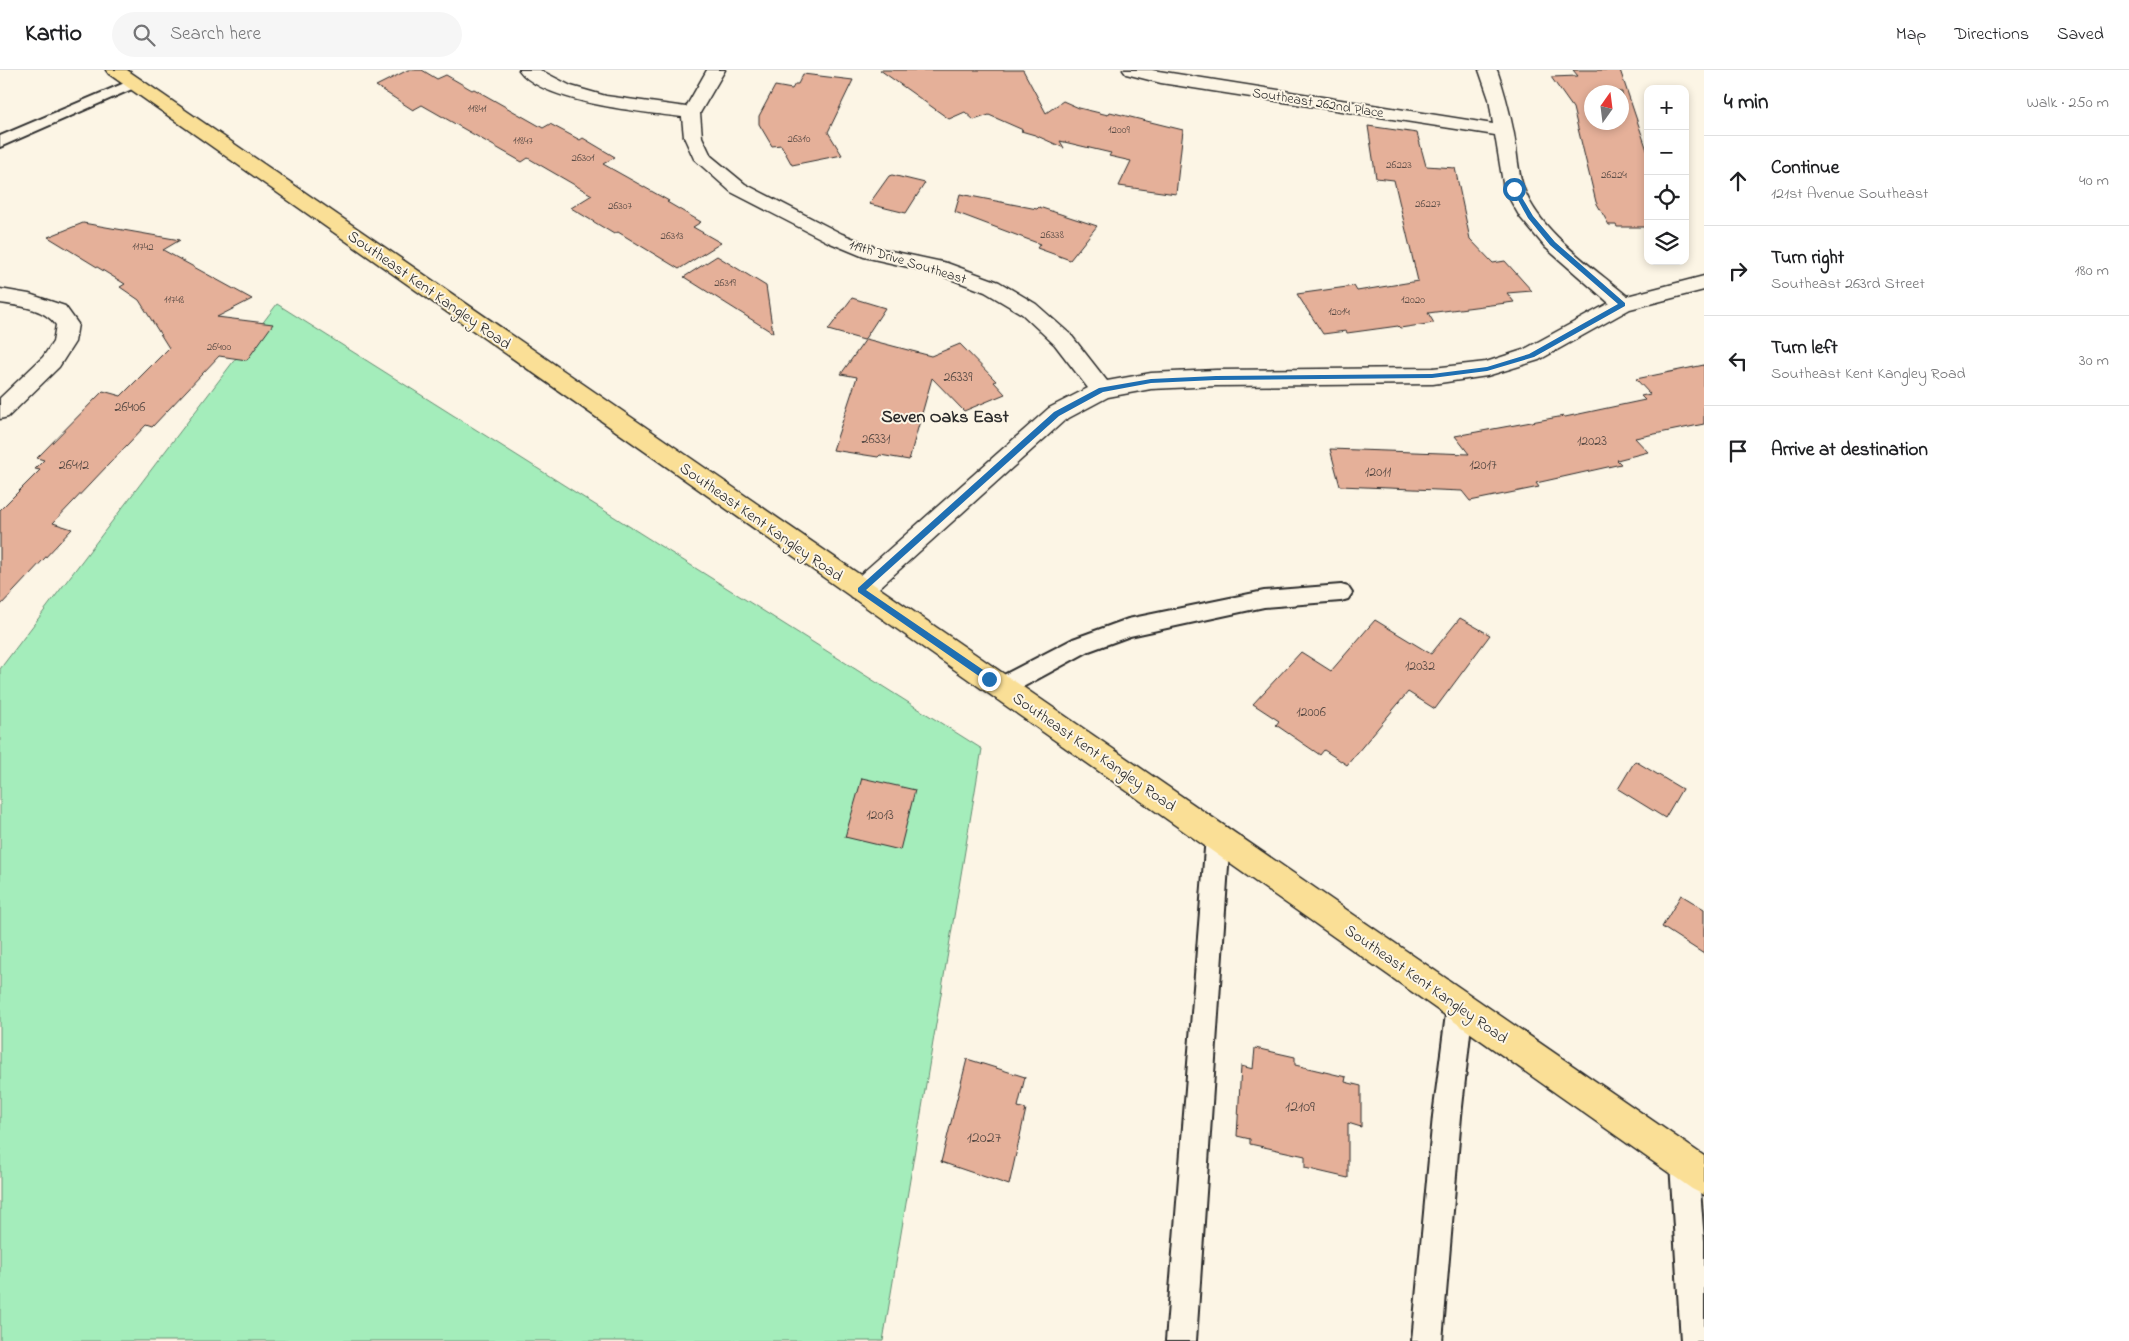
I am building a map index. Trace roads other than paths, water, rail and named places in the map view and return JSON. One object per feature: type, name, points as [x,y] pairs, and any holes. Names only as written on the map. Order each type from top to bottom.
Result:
[{"type":"main road","name":"Southeast Kent Kangley Road","points":[[125,77],[860,590],[1218,836],[1694,1170]]},
{"type":"street","points":[[528,70],[550,85],[576,94],[691,112],[716,70]]},
{"type":"street","name":"Southeast 262nd Place","points":[[1132,70],[1161,78],[1505,131]]},
{"type":"street","points":[[1488,70],[1498,99],[1505,131],[1514,189],[1530,217],[1552,243],[1623,304]]},
{"type":"street","name":"119th Drive Southeast","points":[[691,112],[693,137],[703,159],[738,188],[835,238],[871,253],[940,268],[992,287],[1029,309],[1063,340],[1102,390]]},
{"type":"street","points":[[860,590],[1057,414],[1102,390],[1151,381],[1216,378],[1432,376],[1487,369],[1531,356],[1623,304],[1704,283]]},
{"type":"street","points":[[0,296],[30,301],[57,311],[67,324],[64,342],[52,362],[0,411]]},
{"type":"lane","points":[[0,142],[125,77]]},
{"type":"lane","points":[[1002,687],[1081,644],[1128,628],[1264,599],[1341,593]]},
{"type":"lane","points":[[1181,1341],[1218,836]]},
{"type":"lane","points":[[1427,1341],[1447,1116],[1460,1006]]},
{"type":"lane","points":[[1694,1170],[1696,1341]]},
{"type":"district","name":"Seven Oaks East","points":[[945,416]]}]
